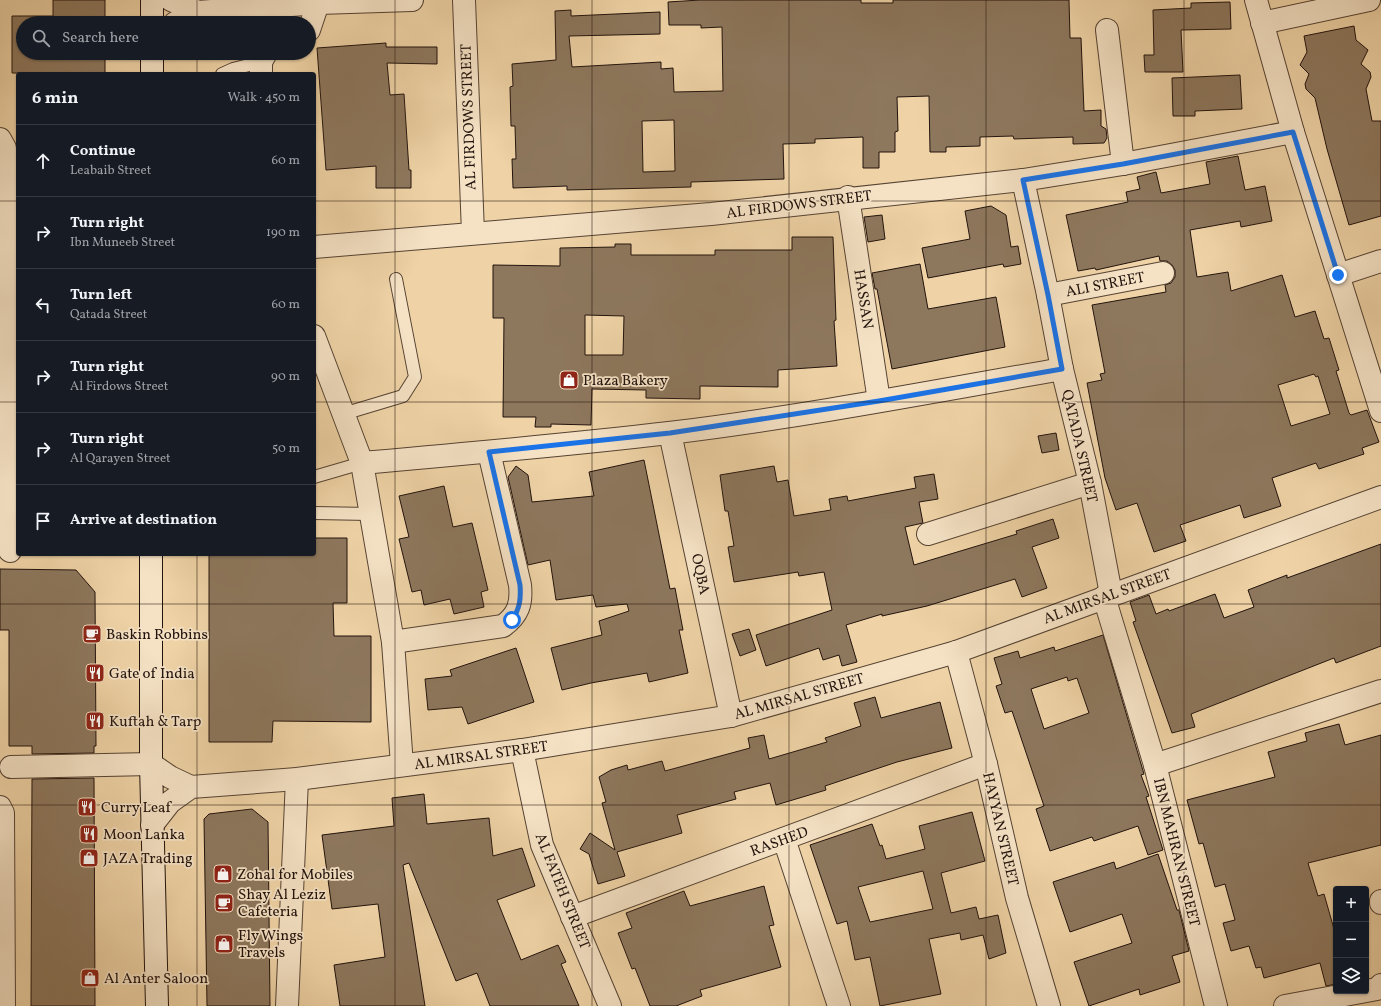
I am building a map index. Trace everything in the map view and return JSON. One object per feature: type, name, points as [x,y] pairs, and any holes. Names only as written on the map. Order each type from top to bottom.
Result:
[{"type":"street","points":[[152,0],[152,16]]},
{"type":"street","points":[[171,0],[198,12]]},
{"type":"street","points":[[190,16],[198,12],[319,2],[412,0]]},
{"type":"street","name":"AL FIRDOWS STREET","points":[[464,0],[473,233]]},
{"type":"street","points":[[1256,0],[1293,132],[1381,411]]},
{"type":"street","points":[[1262,23],[1369,0]]},
{"type":"street","points":[[314,16],[319,2]]},
{"type":"street","points":[[1106,30],[1123,164]]},
{"type":"street","points":[[152,60],[152,72]]},
{"type":"street","name":"AL FIRDOWS STREET","points":[[316,247],[711,214],[1023,180],[1123,164],[1293,132]]},
{"type":"street","points":[[0,139],[5,148],[9,551]]},
{"type":"street","name":"QATADA STREET","points":[[1023,180],[1048,295],[1062,369],[1090,483],[1108,595],[1156,765]]},
{"type":"street","name":"HASSAN","points":[[848,198],[879,401]]},
{"type":"street","points":[[1338,275],[1381,261]]},
{"type":"street","name":"ALI STREET","points":[[1048,295],[1163,273]]},
{"type":"street","points":[[316,341],[362,463],[393,642],[402,765]]},
{"type":"street","points":[[362,463],[489,452],[670,433],[879,401],[1062,369]]},
{"type":"street","name":"OQBA","points":[[670,433],[731,716]]},
{"type":"street","points":[[393,642],[503,626],[512,620],[519,609],[521,598],[520,585],[489,452]]},
{"type":"street","points":[[928,534],[1090,483]]},
{"type":"street","name":"AL MIRSAL STREET","points":[[151,764],[170,778],[191,787],[297,779],[522,750],[731,716],[956,652],[1108,595],[1381,497]]},
{"type":"street","points":[[151,556],[151,764],[157,1006]]},
{"type":"street","name":"HAYYAN STREET","points":[[956,652],[986,764],[1017,898],[1048,1006]]},
{"type":"street","name":"IBN MAHRAN STREET","points":[[1216,1006],[1156,765],[1381,691]]},
{"type":"street","name":"AL FATEH STREET","points":[[522,750],[542,845],[610,1006]]},
{"type":"street","points":[[12,767],[151,764]]},
{"type":"street","name":"RASHED","points":[[572,917],[986,764]]},
{"type":"street","points":[[287,1006],[297,779]]},
{"type":"street","points":[[152,824],[170,802],[191,787]]},
{"type":"street","points":[[0,807],[4,813],[4,1006]]},
{"type":"street","points":[[784,839],[839,1006]]},
{"type":"street","points":[[1284,1006],[1377,989],[1381,985]]},
{"type":"lane","points":[[226,72],[233,69],[262,63]]},
{"type":"lane","points":[[343,414],[403,396],[415,377],[396,279]]},
{"type":"lane","points":[[316,476],[362,463]]},
{"type":"lane","points":[[316,513],[370,514]]},
{"type":"building","points":[[53,0],[105,0],[105,16],[53,16]]},
{"type":"building","points":[[700,0],[861,0],[861,3],[893,3],[893,0],[1069,0],[1070,38],[1081,38],[1084,111],[1101,110],[1101,126],[1106,129],[1107,138],[1104,143],[1073,144],[1073,137],[1014,139],[1013,136],[980,137],[980,146],[946,147],[946,152],[930,152],[929,96],[897,97],[898,131],[895,132],[895,152],[879,152],[879,168],[863,168],[863,137],[815,139],[815,143],[783,144],[784,179],[691,182],[691,187],[567,190],[567,186],[513,188],[512,159],[516,159],[515,126],[511,126],[510,87],[513,86],[512,64],[556,60],[555,11],[571,10],[571,16],[660,12],[660,34],[569,36],[572,67],[661,62],[661,69],[673,68],[674,92],[723,91],[722,27],[701,28],[701,25],[669,25],[668,2]],"holes":[[[674,120],[675,171],[643,172],[642,121]]]},
{"type":"building","points":[[1230,2],[1231,29],[1181,30],[1183,72],[1145,72],[1144,55],[1154,55],[1153,10],[1191,8],[1191,3]]},
{"type":"building","points":[[12,16],[16,16],[16,60],[105,60],[105,72],[12,73]]},
{"type":"building","points":[[1354,26],[1356,40],[1368,50],[1361,64],[1370,72],[1371,77],[1366,89],[1372,121],[1381,121],[1381,216],[1349,225],[1327,149],[1315,98],[1306,89],[1305,84],[1309,74],[1300,65],[1307,52],[1304,36]]},
{"type":"building","points":[[386,43],[386,47],[437,47],[437,64],[387,63],[390,95],[404,94],[409,170],[411,170],[411,188],[376,188],[376,166],[326,170],[317,48]]},
{"type":"building","points":[[1240,75],[1242,109],[1195,111],[1195,116],[1173,116],[1172,78]]},
{"type":"building","points":[[1238,156],[1245,190],[1265,186],[1272,221],[1241,227],[1240,221],[1190,230],[1197,277],[1228,272],[1231,291],[1282,275],[1295,317],[1315,311],[1324,339],[1329,338],[1339,370],[1336,371],[1349,413],[1351,415],[1367,410],[1379,442],[1362,448],[1364,454],[1319,469],[1316,463],[1272,478],[1281,506],[1244,518],[1240,505],[1180,525],[1186,541],[1154,552],[1137,503],[1116,510],[1105,478],[1087,383],[1102,380],[1100,374],[1105,373],[1092,305],[1166,292],[1165,285],[1171,283],[1175,277],[1175,270],[1167,261],[1160,261],[1159,256],[1096,270],[1095,268],[1078,271],[1066,215],[1128,202],[1126,192],[1140,189],[1137,177],[1156,172],[1161,193],[1210,184],[1206,162]],"holes":[[[1314,374],[1316,377],[1318,376],[1330,414],[1291,426],[1278,385]]]},
{"type":"building","points":[[991,206],[1006,215],[1011,247],[1018,246],[1021,264],[1004,267],[1003,264],[928,278],[922,248],[970,239],[965,211]]},
{"type":"building","points":[[882,215],[885,239],[868,242],[864,217]]},
{"type":"building","points":[[792,237],[833,237],[836,320],[834,321],[837,366],[778,370],[778,387],[700,386],[700,399],[646,398],[646,390],[592,389],[591,425],[551,424],[551,427],[535,427],[536,417],[503,417],[504,318],[493,318],[493,265],[560,266],[560,248],[615,247],[615,244],[631,244],[631,255],[715,255],[715,250],[792,250]],"holes":[[[585,315],[624,316],[623,355],[585,355]]]},
{"type":"building","points":[[920,264],[928,309],[996,297],[1005,347],[892,369],[877,289],[875,289],[872,273]]},
{"type":"building","points":[[1056,433],[1059,450],[1042,453],[1038,436]]},
{"type":"building","points":[[644,460],[670,589],[675,588],[683,630],[679,630],[688,673],[649,682],[647,673],[562,690],[551,648],[602,635],[599,621],[629,611],[627,604],[596,607],[593,595],[556,600],[550,560],[528,565],[508,477],[516,466],[528,475],[532,502],[594,496],[589,472]]},
{"type":"building","points":[[774,466],[777,482],[788,480],[794,516],[831,510],[829,499],[847,496],[848,501],[916,488],[914,477],[934,474],[938,499],[919,502],[923,523],[905,527],[914,565],[1017,534],[1016,531],[1053,519],[1059,538],[1032,547],[1047,588],[1022,597],[1015,579],[927,606],[882,616],[882,614],[846,625],[857,662],[842,666],[839,655],[823,660],[819,648],[766,666],[756,635],[832,610],[824,572],[799,576],[798,572],[734,582],[728,547],[734,546],[728,511],[725,511],[720,475]]},
{"type":"building","points":[[444,486],[453,527],[472,523],[488,590],[481,592],[484,607],[454,614],[450,599],[424,605],[421,590],[412,592],[399,539],[409,537],[399,496]]},
{"type":"building","points":[[316,538],[347,538],[347,603],[333,603],[334,636],[371,636],[371,722],[273,721],[272,742],[209,742],[209,556],[316,556]]},
{"type":"building","points":[[1381,544],[1381,646],[1336,663],[1334,658],[1191,714],[1195,727],[1172,733],[1133,622],[1136,621],[1130,602],[1149,595],[1156,614],[1168,609],[1169,611],[1215,594],[1224,618],[1254,607],[1248,590],[1287,575],[1287,578]]},
{"type":"building","points":[[0,569],[76,570],[95,592],[96,746],[94,746],[94,753],[32,754],[32,746],[9,746],[9,630],[0,630]]},
{"type":"building","points":[[749,629],[756,650],[740,656],[732,634]]},
{"type":"building","points":[[1103,635],[1144,774],[1141,775],[1149,796],[1146,797],[1163,850],[1148,855],[1138,826],[1094,841],[1092,837],[1050,851],[1036,809],[1044,806],[1012,711],[1005,713],[996,686],[1002,684],[994,658],[1018,651],[1020,658],[1054,647],[1055,651]],"holes":[[[1067,677],[1068,681],[1077,678],[1089,713],[1044,729],[1031,689]]]},
{"type":"building","points":[[516,648],[534,702],[468,724],[462,707],[428,710],[425,679],[452,676],[450,670]]},
{"type":"building","points":[[875,697],[881,718],[940,702],[952,748],[897,762],[825,786],[826,790],[776,805],[770,783],[734,792],[736,799],[677,815],[682,833],[617,852],[625,876],[598,884],[589,854],[580,849],[590,833],[615,850],[602,803],[606,802],[599,777],[611,770],[627,765],[628,770],[662,761],[665,771],[750,748],[748,738],[764,735],[769,759],[827,742],[825,738],[861,726],[854,703]]},
{"type":"building","points":[[1339,724],[1345,745],[1381,735],[1381,845],[1308,863],[1318,896],[1324,894],[1333,926],[1333,985],[1326,986],[1320,963],[1264,978],[1261,967],[1256,968],[1249,946],[1231,951],[1223,923],[1235,920],[1225,884],[1215,887],[1203,843],[1199,844],[1187,800],[1275,777],[1268,752],[1307,741],[1305,733]]},
{"type":"building","points":[[94,778],[95,1006],[31,1006],[32,779]]},
{"type":"building","points":[[424,794],[427,824],[489,818],[493,856],[522,848],[535,886],[497,900],[521,960],[558,945],[566,962],[561,964],[579,1006],[490,1006],[477,973],[456,981],[409,863],[403,865],[425,1006],[340,1006],[334,965],[385,957],[378,904],[332,909],[322,835],[394,826],[392,798]]},
{"type":"building","points":[[252,809],[268,822],[270,1006],[207,1006],[204,819],[209,814]]},
{"type":"building","points":[[972,812],[985,861],[941,873],[951,913],[976,907],[979,919],[998,915],[1006,953],[989,959],[983,935],[961,940],[960,933],[929,939],[941,994],[880,1006],[870,957],[855,960],[847,921],[837,924],[810,845],[872,824],[880,846],[882,845],[886,859],[925,849],[919,826]],"holes":[[[923,871],[933,909],[870,922],[858,887]]]},
{"type":"building","points":[[1158,854],[1177,910],[1179,910],[1189,951],[1172,956],[1180,982],[1140,995],[1139,989],[1089,1006],[1074,962],[1132,943],[1122,914],[1070,932],[1053,882],[1114,862],[1116,869]]},
{"type":"building","points":[[764,886],[774,925],[769,926],[781,967],[700,990],[702,996],[676,1006],[650,1006],[635,968],[632,969],[618,933],[632,928],[626,913],[684,891],[690,906]]},
{"type":"place","name":"Plaza Bakery","points":[[569,380]]},
{"type":"place","name":"Baskin Robbins","points":[[92,634]]},
{"type":"place","name":"Gate of India","points":[[95,673]]},
{"type":"place","name":"Kuftah & Tarp","points":[[95,721]]},
{"type":"place","name":"Curry Leaf","points":[[87,807]]},
{"type":"place","name":"Moon Lanka","points":[[89,834]]},
{"type":"place","name":"JAZA Trading","points":[[89,858]]},
{"type":"place","name":"Zohal for Mobiles","points":[[223,874]]},
{"type":"place","name":"Shay Al Leziz Cafeteria","points":[[224,903]]},
{"type":"place","name":"Fly Wings Travels","points":[[224,944]]},
{"type":"place","name":"Al Anter Saloon","points":[[90,978]]},
{"type":"route","points":[[512,620],[519,609],[521,598],[520,585],[489,452],[670,433],[879,401],[1062,369],[1048,295],[1023,180],[1123,164],[1293,132],[1338,275]]}]
